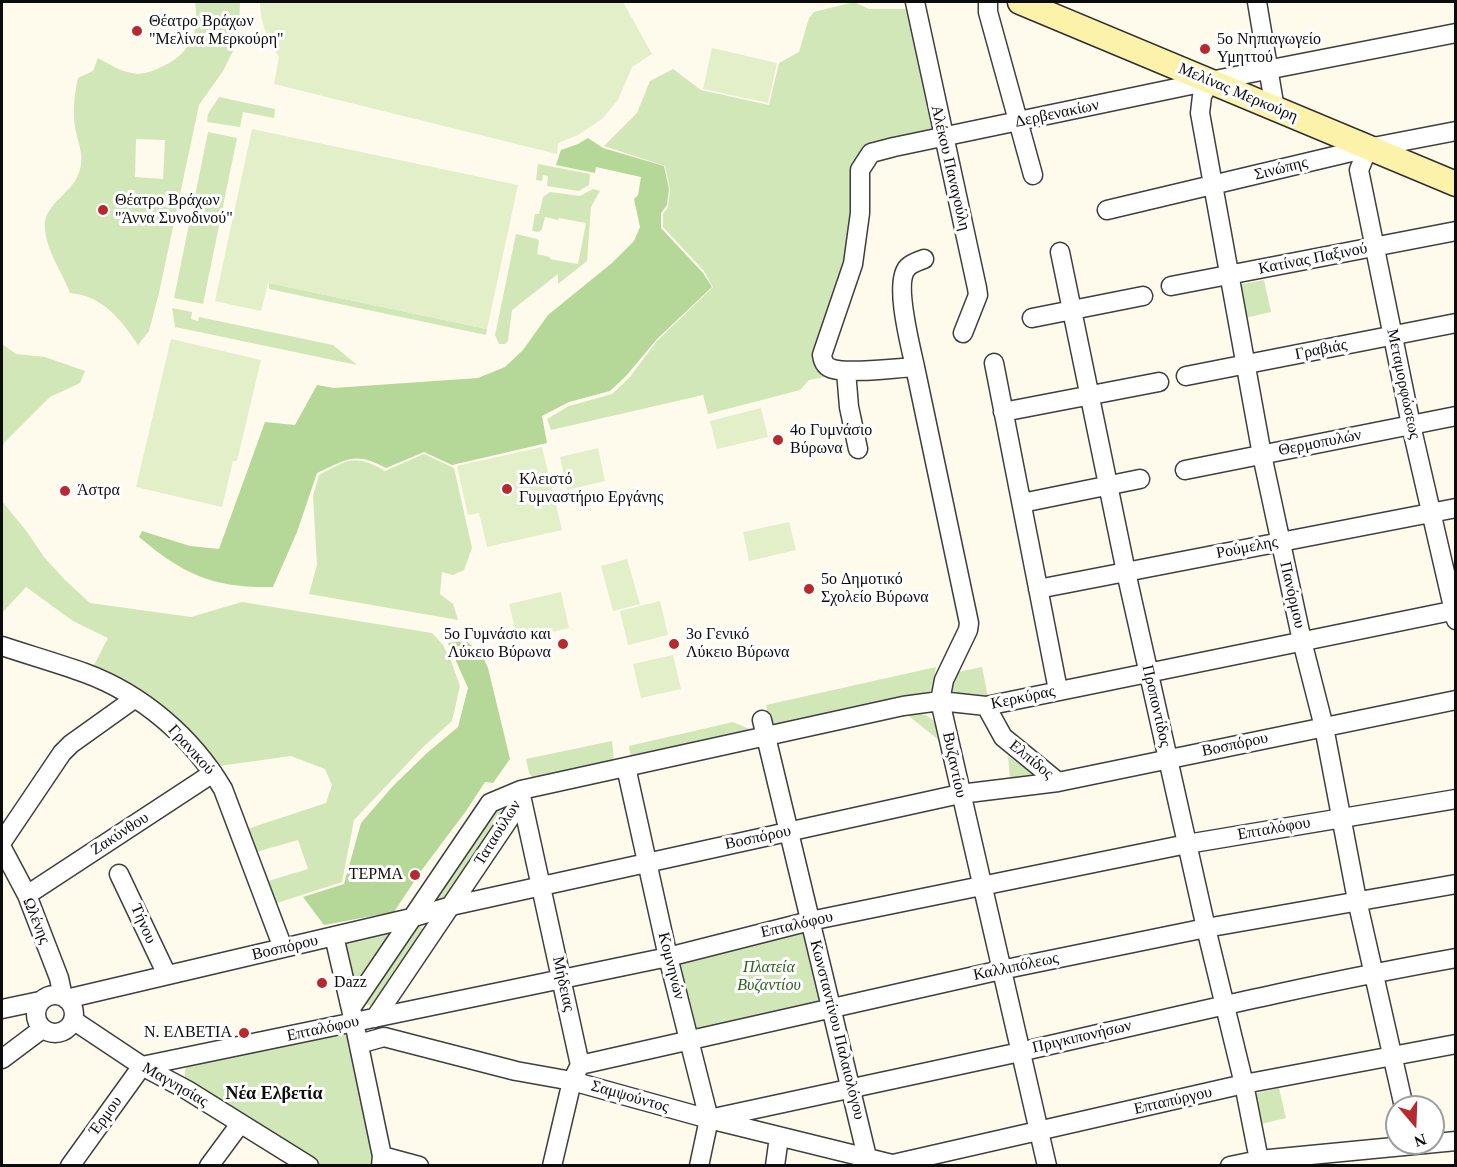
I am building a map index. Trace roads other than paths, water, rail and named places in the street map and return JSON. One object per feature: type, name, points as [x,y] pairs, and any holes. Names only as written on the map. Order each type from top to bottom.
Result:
[{"type":"street","name":"Αλέκου Παναγούλη","points":[[915,2],[977,288],[978,295],[963,333]]},
{"type":"street","points":[[988,2],[988,12],[1033,175]]},
{"type":"street","name":"Μελίνας Μερκούρη","points":[[1020,2],[1455,184]]},
{"type":"street","points":[[1257,2],[1275,109]]},
{"type":"street","name":"Δερβενακίων","points":[[846,371],[826,366],[822,355],[855,252],[860,213],[860,170],[871,153],[1210,81],[1455,33]]},
{"type":"street","name":"Πανόρμου","points":[[1210,81],[1202,96],[1200,113],[1228,275],[1280,542],[1324,727],[1357,900],[1401,1095]]},
{"type":"street","name":"Σινώπης","points":[[1107,210],[1368,148],[1455,131]]},
{"type":"street","name":"Μεταμορφώσεως","points":[[1368,148],[1359,170],[1430,513],[1455,614]]},
{"type":"street","name":"Κατίνας Παξινού","points":[[1171,286],[1455,231]]},
{"type":"street","name":"Προποντίδος","points":[[1060,252],[1107,486],[1206,928],[1244,1084],[1259,1160]]},
{"type":"street","name":"Βυζαντίου","points":[[924,258],[907,267],[902,277],[905,318],[969,623],[968,630],[944,680],[940,701],[1047,1166]]},
{"type":"street","points":[[1032,318],[1143,296]]},
{"type":"street","name":"Γραβιάς","points":[[1186,376],[1455,323]]},
{"type":"street","points":[[994,363],[1058,690]]},
{"type":"street","points":[[858,449],[849,407],[846,371],[915,368]]},
{"type":"street","points":[[1003,412],[1159,382]]},
{"type":"street","name":"Θερμοπυλών","points":[[1185,470],[1455,416]]},
{"type":"street","points":[[1022,503],[1140,479]]},
{"type":"street","name":"Ρούμελης","points":[[1038,590],[1455,508]]},
{"type":"street","name":"Κερκύρας","points":[[521,795],[764,728],[940,701],[986,706],[1302,641],[1455,614]]},
{"type":"street","name":"Γρανικού","points":[[2,646],[87,674],[134,699],[179,733],[213,773],[223,789],[283,948]]},
{"type":"street","points":[[2,842],[62,753],[71,744],[134,699]]},
{"type":"street","name":"Βοσπόρου","points":[[64,998],[411,918],[451,906],[960,794],[1058,782],[1455,700]]},
{"type":"street","name":"Ελπίδος","points":[[986,706],[1003,737],[1058,782]]},
{"type":"street","name":"Κωνσταντίνου Παλαιολόγου","points":[[764,728],[867,1161]]},
{"type":"street","name":"Κομνηνών","points":[[626,767],[668,957],[709,1119],[699,1166]]},
{"type":"street","name":"Ζακύνθου","points":[[27,895],[213,773]]},
{"type":"street","name":"Μήδειας","points":[[521,795],[580,1065]]},
{"type":"street","name":"Ταταούλων","points":[[375,1018],[451,906],[521,795]]},
{"type":"street","name":"Ταταούλων","points":[[353,1015],[411,918],[490,803],[521,795]]},
{"type":"street","name":"Επταλόφου","points":[[142,1066],[353,1015],[375,1018],[668,957],[810,921],[1187,844],[1455,800]]},
{"type":"street","name":"Ωλένης","points":[[2,848],[27,895],[59,978],[64,998]]},
{"type":"street","name":"Τήνου","points":[[119,874],[167,975]]},
{"type":"street","name":"Καλλιπόλεως","points":[[580,1065],[1001,970],[1206,928],[1455,884]]},
{"type":"street","points":[[334,936],[353,1015],[382,1161],[419,1166]]},
{"type":"street","name":"Πριγκιπονήσων","points":[[709,1119],[1020,1052],[1373,972],[1455,958]]},
{"type":"street","points":[[2,1009],[40,1001],[51,996],[64,998],[73,1008],[73,1020],[68,1028],[60,1033],[50,1033],[42,1029],[36,1020],[36,1010],[40,1001]]},
{"type":"street","name":"Μαγνησίας","points":[[73,1020],[142,1066],[188,1090],[309,1166]]},
{"type":"street","points":[[2,1059],[42,1029]]},
{"type":"street","name":"Σαμψούντος","points":[[359,1044],[384,1037],[516,1071],[572,1081],[867,1161],[897,1165]]},
{"type":"street","name":"Επταπύργου","points":[[897,1165],[1244,1084],[1392,1054],[1455,1044]]},
{"type":"street","points":[[552,1166],[572,1081],[580,1065]]},
{"type":"street","name":"Έρμου","points":[[70,1166],[142,1066]]},
{"type":"street","points":[[209,1166],[240,1124]]},
{"type":"street","points":[[775,1166],[779,1137]]},
{"type":"street","points":[[1230,1166],[1259,1160],[1345,1158],[1385,1150]]},
{"type":"place","name":"Θέατρο Βράχων \"Μελίνα Μερκούρη\"","points":[[137,31]]},
{"type":"place","name":"5ο Νηπιαγωγείο Υμηττού","points":[[1205,49]]},
{"type":"place","name":"Θέατρο Βράχων \"Άννα Συνοδινού\"","points":[[103,210]]},
{"type":"place","name":"4ο Γυμνάσιο Βύρωνα","points":[[778,440]]},
{"type":"place","name":"Κλειστό Γυμναστήριο Εργάνης","points":[[507,489]]},
{"type":"place","name":"Άστρα","points":[[65,491]]},
{"type":"place","name":"5ο Δημοτικό Σχολείο Βύρωνα","points":[[809,589]]},
{"type":"place","name":"5ο Γυμνάσιο και Λύκειο Βύρωνα","points":[[563,644]]},
{"type":"place","name":"3o Γενικό Λύκειο Βύρωνα","points":[[674,644]]},
{"type":"place","name":"ΤΕΡΜΑ","points":[[415,875]]},
{"type":"place","name":"Dazz","points":[[322,983]]},
{"type":"place","name":"Ν. ΕΛΒΕΤΙΑ","points":[[244,1033]]},
{"type":"district","name":"Νέα Ελβετία","points":[[274,1094]]},
{"type":"park label","name":"Πλατεία Βυζαντίου","points":[[769,977]]}]
